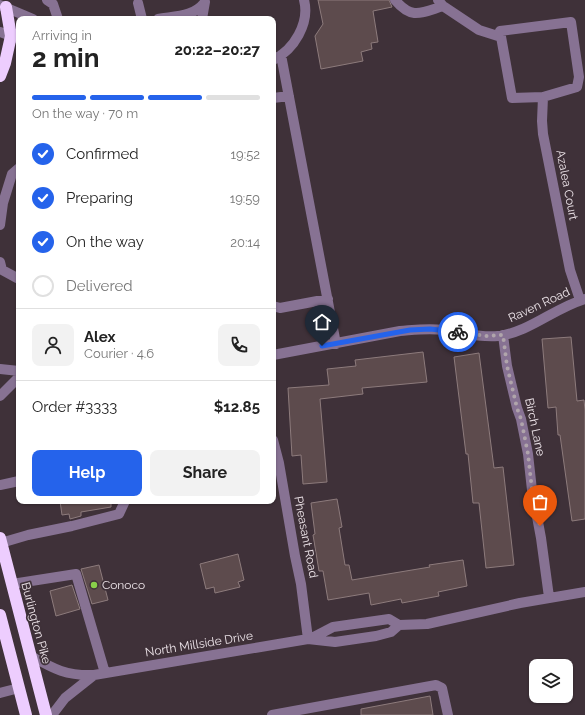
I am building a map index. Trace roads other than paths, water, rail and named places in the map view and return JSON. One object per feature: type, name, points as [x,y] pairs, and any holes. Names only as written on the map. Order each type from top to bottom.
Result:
[{"type":"highway","points":[[0,76],[5,63],[10,36],[3,6]]},
{"type":"highway","name":"Burlington Pike","points":[[1,540],[46,715]]},
{"type":"highway","points":[[0,615],[26,715]]},
{"type":"street","points":[[47,0],[53,4],[57,16]]},
{"type":"street","points":[[304,0],[305,14],[302,28],[287,50],[277,57],[289,96],[336,344]]},
{"type":"street","points":[[395,0],[403,9],[416,14],[441,3],[480,30],[501,37]]},
{"type":"street","points":[[176,16],[201,8],[205,1]]},
{"type":"street","points":[[202,16],[205,1]]},
{"type":"street","points":[[138,3],[141,16]]},
{"type":"street","points":[[3,6],[26,16]]},
{"type":"street","points":[[571,22],[579,77],[577,87],[544,97],[512,98],[500,31],[571,22]]},
{"type":"street","points":[[276,98],[289,96]]},
{"type":"street","name":"Azalea Court","points":[[544,97],[542,121],[543,134],[570,270],[583,300]]},
{"type":"street","points":[[0,225],[3,203],[12,174],[16,171]]},
{"type":"street","points":[[0,262],[2,270],[16,277]]},
{"type":"street","points":[[276,307],[280,308],[328,298]]},
{"type":"street","name":"Raven Road","points":[[503,335],[535,324],[566,306],[583,300]]},
{"type":"street","points":[[276,354],[400,331],[420,329],[442,330],[486,336],[503,335]]},
{"type":"street","name":"Birch Lane","points":[[503,335],[507,366],[521,419],[528,454],[532,490],[541,532],[548,597]]},
{"type":"street","points":[[0,369],[16,371]]},
{"type":"street","points":[[0,396],[16,381]]},
{"type":"street","name":"Pheasant Road","points":[[276,452],[301,584],[308,639]]},
{"type":"street","points":[[0,485],[16,482]]},
{"type":"street","points":[[1,540],[72,526],[119,514],[124,504]]},
{"type":"street","points":[[12,584],[76,574],[105,673]]},
{"type":"street","name":"North Millside Drive","points":[[308,639],[333,627],[389,619],[399,625],[427,624],[466,614],[548,597],[585,592]]},
{"type":"street","name":"North Millside Drive","points":[[31,656],[63,672],[94,675],[308,639],[335,642],[376,636],[390,632],[399,625]]},
{"type":"street","name":"North Millside Drive","points":[[52,715],[65,698],[94,675]]},
{"type":"street","points":[[272,715],[436,685],[442,688],[448,715]]},
{"type":"street","points":[[0,693],[19,688]]},
{"type":"place","name":"Conoco","points":[[94,585]]}]
